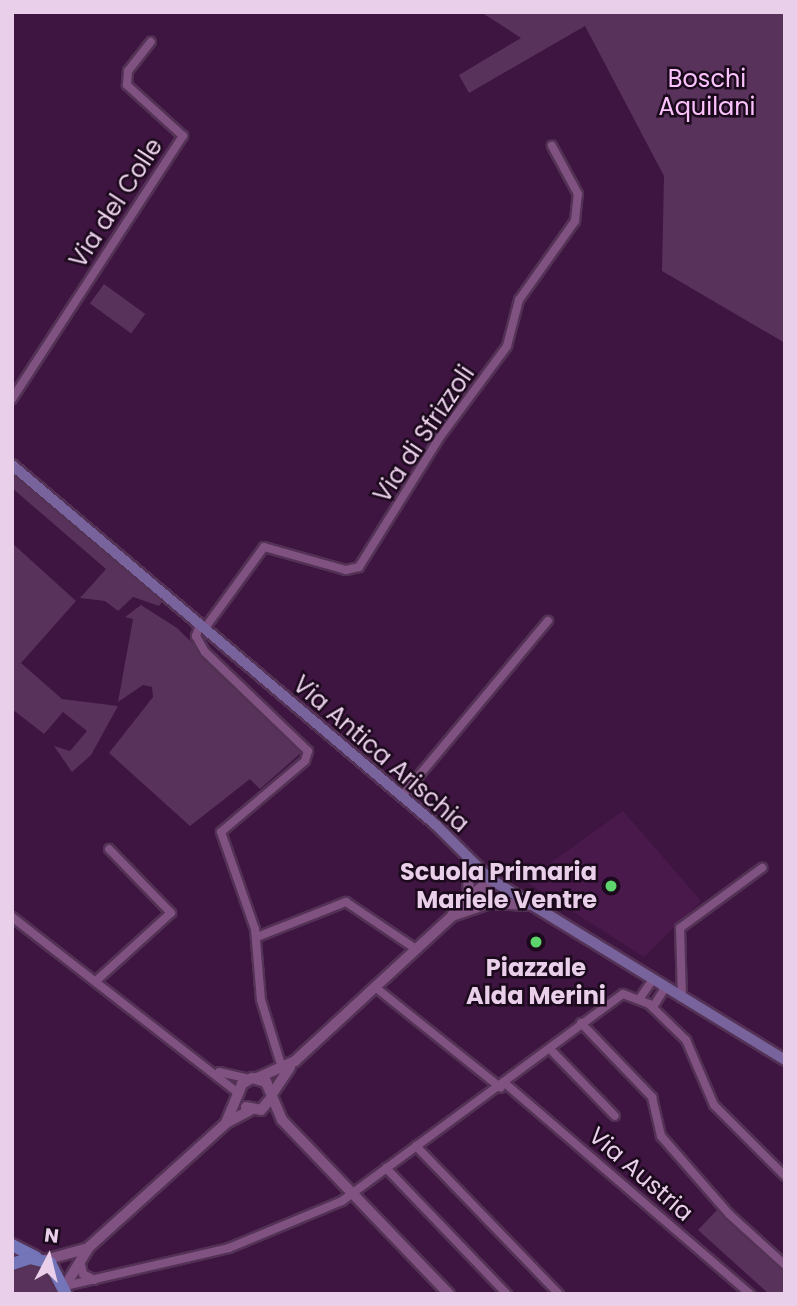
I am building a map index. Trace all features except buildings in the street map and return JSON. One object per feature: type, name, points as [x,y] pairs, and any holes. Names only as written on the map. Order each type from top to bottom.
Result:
[{"type":"main road","name":"Via Antica Arischia","points":[[12,465],[402,796],[490,879],[652,981],[785,1060]]},
{"type":"main road","points":[[12,1245],[44,1260],[66,1291]]},
{"type":"main road","points":[[12,1265],[44,1260]]},
{"type":"street","name":"Via del Colle","points":[[12,399],[183,136],[127,85],[128,71],[150,42]]},
{"type":"street","name":"Via di Sfrizzoli","points":[[202,626],[264,547],[346,570],[359,567],[440,437],[507,346],[519,300],[575,221],[578,194],[552,146]]},
{"type":"street","points":[[402,796],[548,621]]},
{"type":"street","points":[[202,626],[196,636],[205,652],[308,751],[305,761],[223,828],[257,937],[261,1000],[283,1072]]},
{"type":"street","points":[[97,980],[172,913],[109,849]]},
{"type":"street","points":[[467,857],[472,875],[467,903]]},
{"type":"street","points":[[682,998],[680,928],[762,868]]},
{"type":"street","points":[[66,1291],[81,1257],[89,1247],[226,1123],[254,1110],[271,1096],[283,1072],[490,879]]},
{"type":"street","points":[[257,937],[346,902],[416,949]]},
{"type":"street","points":[[467,903],[530,905]]},
{"type":"street","points":[[12,917],[217,1071],[254,1110],[282,1120]]},
{"type":"street","points":[[640,998],[652,981]]},
{"type":"street","name":"Via Austria","points":[[375,987],[504,1086],[750,1294]]},
{"type":"street","points":[[653,1007],[665,988]]},
{"type":"street","points":[[66,1291],[95,1280],[229,1248],[351,1195],[416,1146],[504,1086],[616,996],[640,998],[653,1007],[693,1049],[714,1105],[785,1177]]},
{"type":"street","points":[[581,1023],[649,1093],[661,1136],[785,1265]]},
{"type":"street","points":[[550,1049],[615,1116]]},
{"type":"street","points":[[217,1071],[253,1078],[283,1072]]},
{"type":"street","points":[[226,1123],[239,1095],[253,1078]]},
{"type":"street","points":[[253,1078],[271,1096],[282,1120],[351,1195],[449,1294]]},
{"type":"street","points":[[416,1146],[559,1294]]},
{"type":"street","points":[[386,1168],[507,1294]]},
{"type":"street","points":[[44,1260],[89,1247]]},
{"type":"street","points":[[81,1257],[81,1270],[95,1280]]},
{"type":"shaded area","name":"Scuola Primaria Mariele Ventre","points":[[623,811],[701,901],[644,957],[525,881]]},
{"type":"green space","name":"Boschi Aquilani","points":[[481,12],[785,12],[785,343],[662,271],[664,176],[585,26],[469,93],[459,75],[521,38]]},
{"type":"green space","points":[[104,284],[145,314],[131,333],[90,303]]},
{"type":"green space","points":[[12,473],[162,602],[159,606],[133,597],[118,611],[105,601],[80,598],[106,569],[12,488]]},
{"type":"green space","points":[[12,543],[76,601],[21,663],[62,699],[118,706],[91,755],[72,772],[54,746],[70,751],[87,731],[63,712],[44,734],[12,709]]},
{"type":"green space","points":[[141,605],[177,628],[302,752],[260,789],[250,779],[190,826],[109,753],[153,697],[152,687],[143,685],[118,702],[133,619],[125,617]]},
{"type":"green space","points":[[717,1210],[785,1270],[785,1294],[769,1294],[698,1230]]},
{"type":"green space","points":[[28,1264],[48,1270],[58,1294],[12,1294],[12,1273]]},
{"type":"place","name":"Scuola Primaria Mariele Ventre","points":[[611,886]]},
{"type":"place","name":"Piazzale Alda Merini","points":[[536,942]]}]
